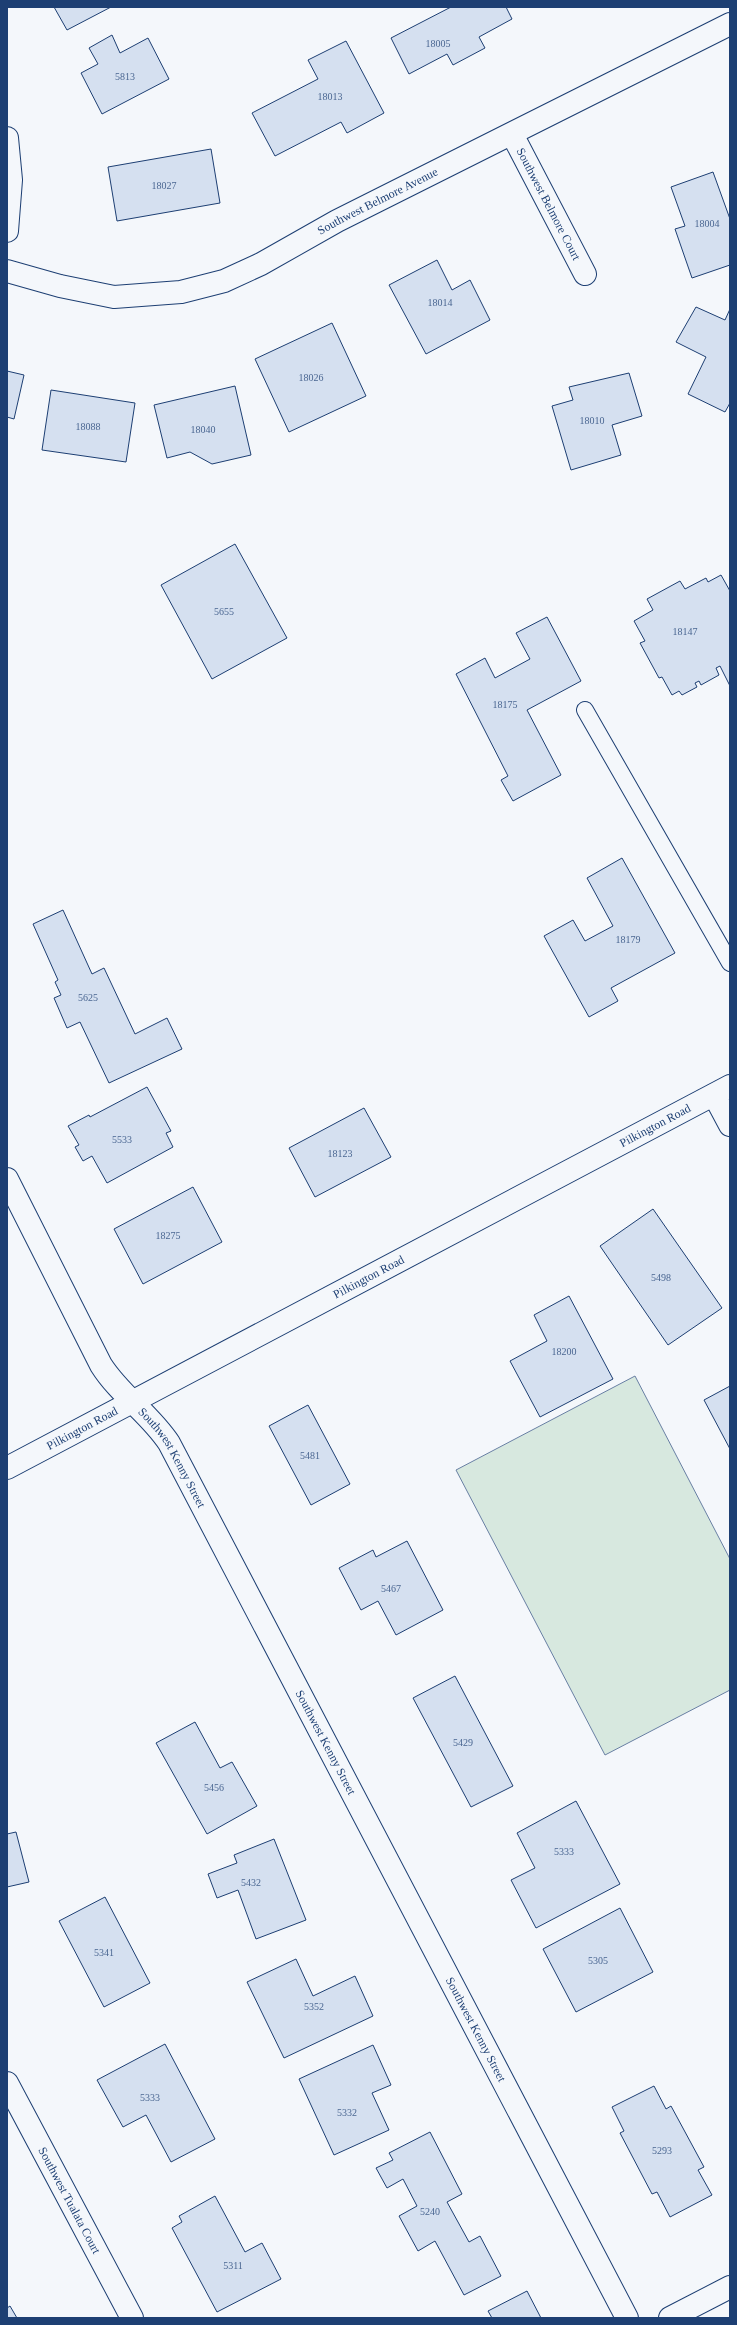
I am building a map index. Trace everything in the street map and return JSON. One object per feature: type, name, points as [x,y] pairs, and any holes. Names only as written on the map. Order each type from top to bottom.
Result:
[{"type":"street","name":"Southwest Belmore Avenue","points":[[7,270],[60,286],[114,297],[181,292],[217,283],[261,264],[337,221],[730,24]]},
{"type":"street","name":"Southwest Belmore Court","points":[[512,134],[585,274]]},
{"type":"street","points":[[7,138],[12,180],[7,231]]},
{"type":"street","points":[[722,1091],[730,1125]]},
{"type":"street","name":"Pilkington Road","points":[[7,1468],[722,1091]]},
{"type":"street","name":"Southwest Kenny Street","points":[[7,1179],[101,1365],[110,1379],[162,1432],[169,1443],[627,2318]]},
{"type":"street","name":"Southwest Tualata Court","points":[[7,2083],[132,2318]]},
{"type":"street","points":[[670,2318],[730,2287]]},
{"type":"lane","points":[[585,710],[730,963]]},
{"type":"shaded area","points":[[635,1376],[730,1559],[730,1690],[605,1755],[456,1470]]},
{"type":"building","points":[[54,7],[111,7],[67,30]]},
{"type":"building","points":[[451,7],[506,7],[512,19],[479,37],[485,48],[453,65],[447,54],[409,74],[391,38]]},
{"type":"building","points":[[112,35],[120,53],[148,38],[169,79],[102,114],[81,73],[98,64],[89,48]]},
{"type":"building","points":[[346,41],[384,113],[347,133],[341,122],[275,156],[252,113],[318,79],[308,60]]},
{"type":"building","points":[[211,149],[220,203],[117,221],[108,167]]},
{"type":"building","points":[[713,172],[730,219],[730,265],[692,278],[675,229],[685,226],[671,187]]},
{"type":"building","points":[[437,260],[452,290],[470,280],[490,320],[426,354],[389,285]]},
{"type":"building","points":[[696,307],[725,320],[730,309],[730,403],[725,412],[688,394],[706,357],[676,342]]},
{"type":"building","points":[[332,323],[366,396],[289,432],[255,359]]},
{"type":"building","points":[[7,371],[24,375],[14,419],[7,417]]},
{"type":"building","points":[[629,373],[642,416],[612,425],[621,455],[571,470],[552,406],[573,400],[569,387]]},
{"type":"building","points":[[235,386],[251,455],[212,464],[190,452],[167,458],[154,405]]},
{"type":"building","points":[[51,390],[135,403],[126,462],[42,450]]},
{"type":"building","points":[[235,544],[287,638],[212,679],[161,585]]},
{"type":"building","points":[[721,575],[730,591],[730,686],[720,666],[716,668],[719,675],[701,685],[699,681],[695,683],[697,687],[682,695],[679,691],[672,695],[662,677],[659,678],[640,643],[645,641],[634,621],[653,610],[647,599],[680,581],[685,589],[706,578],[708,582]]},
{"type":"building","points":[[547,617],[581,681],[527,710],[561,775],[513,801],[501,780],[508,776],[456,674],[485,658],[495,678],[530,659],[516,633]]},
{"type":"building","points":[[622,858],[675,953],[611,988],[618,1001],[589,1017],[544,936],[573,920],[585,941],[613,926],[587,878]]},
{"type":"building","points":[[63,910],[92,974],[104,968],[135,1034],[167,1018],[182,1049],[109,1083],[80,1022],[67,1028],[54,998],[61,995],[55,982],[58,980],[33,924]]},
{"type":"building","points":[[147,1087],[171,1131],[166,1133],[173,1147],[107,1183],[92,1156],[83,1161],[75,1147],[79,1145],[68,1126],[89,1115],[90,1117]]},
{"type":"building","points":[[364,1108],[391,1157],[315,1197],[289,1148]]},
{"type":"building","points":[[193,1187],[222,1242],[143,1284],[114,1229]]},
{"type":"building","points":[[653,1209],[722,1308],[668,1345],[600,1246]]},
{"type":"building","points":[[569,1296],[613,1379],[540,1417],[510,1361],[547,1341],[534,1315]]},
{"type":"building","points":[[730,1386],[730,1449],[704,1400]]},
{"type":"building","points":[[308,1405],[350,1484],[311,1505],[269,1426]]},
{"type":"building","points":[[407,1541],[443,1610],[396,1635],[378,1601],[361,1610],[339,1568],[373,1550],[376,1557]]},
{"type":"building","points":[[455,1676],[513,1786],[471,1807],[413,1698]]},
{"type":"building","points":[[195,1722],[220,1768],[232,1762],[257,1806],[207,1834],[156,1743]]},
{"type":"building","points":[[576,1801],[620,1884],[536,1928],[511,1880],[535,1868],[517,1833]]},
{"type":"building","points":[[16,1832],[29,1882],[7,1887],[7,1834]]},
{"type":"building","points":[[274,1839],[306,1920],[256,1939],[238,1890],[217,1898],[208,1874],[237,1863],[234,1855]]},
{"type":"building","points":[[105,1897],[150,1983],[104,2007],[59,1921]]},
{"type":"building","points":[[620,1908],[653,1972],[576,2012],[543,1949]]},
{"type":"building","points":[[296,1959],[313,1996],[355,1976],[373,2016],[284,2058],[247,1982]]},
{"type":"building","points":[[165,2044],[215,2139],[171,2162],[146,2115],[123,2127],[97,2080]]},
{"type":"building","points":[[373,2045],[391,2085],[372,2093],[389,2130],[334,2155],[299,2079]]},
{"type":"building","points":[[654,2086],[666,2109],[671,2106],[704,2167],[698,2170],[712,2195],[670,2217],[657,2192],[652,2194],[620,2133],[624,2131],[612,2107]]},
{"type":"building","points":[[430,2132],[462,2194],[447,2202],[469,2242],[480,2236],[501,2276],[464,2295],[435,2241],[418,2251],[399,2216],[417,2206],[403,2179],[387,2188],[376,2168],[393,2160],[389,2153]]},
{"type":"building","points":[[215,2196],[245,2252],[262,2243],[281,2279],[217,2312],[172,2228],[182,2222],[179,2216]]},
{"type":"building","points":[[527,2291],[541,2318],[492,2318],[488,2311]]},
{"type":"building","points":[[10,2306],[17,2318],[7,2318],[7,2308]]}]
